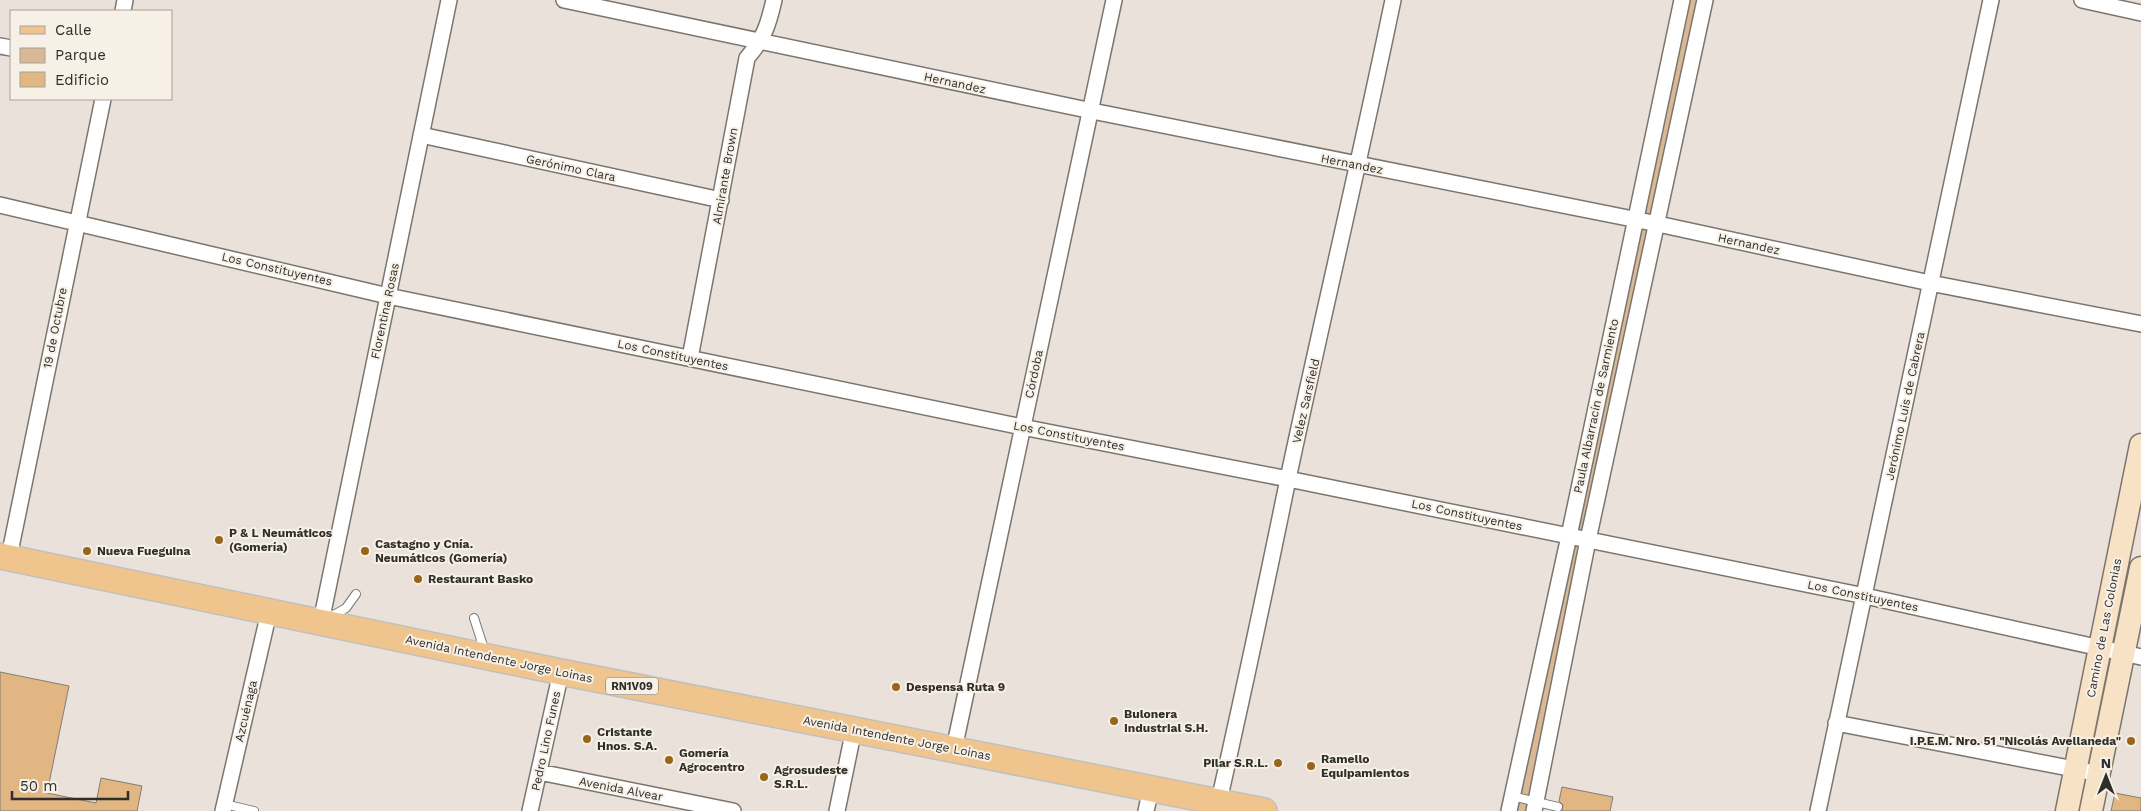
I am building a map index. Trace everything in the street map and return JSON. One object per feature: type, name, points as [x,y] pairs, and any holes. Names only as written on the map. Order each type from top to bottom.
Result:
[{"type":"main road","name":"Camino de Las Colonias","points":[[2067,811],[2141,445]]},
{"type":"main road","name":"Avenida Intendente Jorge Loinas","points":[[4,556],[561,672],[954,749],[1148,800],[1219,801],[1264,811]]},
{"type":"main road","name":"Camino de Las Colonias","points":[[2091,811],[2132,655],[2141,568]]},
{"type":"street","name":"Florentina Rosas","points":[[321,622],[449,0]]},
{"type":"street","name":"Hernandez","points":[[564,0],[760,43],[1358,166],[1658,224],[1930,283],[2141,324]]},
{"type":"street","name":"Almirante Brown","points":[[690,358],[746,58],[760,43],[768,28],[774,0]]},
{"type":"street","name":"Córdoba","points":[[954,749],[1092,111],[1114,0]]},
{"type":"street","name":"Velez Sarsfield","points":[[1219,801],[1259,628],[1288,479],[1358,166],[1392,0]]},
{"type":"street","name":"Paula Albarracín de Sarmiento","points":[[1509,811],[1682,0]]},
{"type":"street","name":"Paula Albarracín de Sarmiento","points":[[1535,806],[1588,540],[1705,0]]},
{"type":"street","name":"Jerónimo Luis de Cabrera","points":[[1818,811],[1991,0]]},
{"type":"street","points":[[2082,0],[2141,13]]},
{"type":"street","name":"19 de Octubre","points":[[4,556],[103,100]]},
{"type":"street","name":"Gerónimo Clara","points":[[421,135],[721,200]]},
{"type":"street","name":"Los Constituyentes","points":[[0,204],[388,296],[1022,428],[1288,479],[1865,596],[2132,655]]},
{"type":"street","name":"Azcuénaga","points":[[224,808],[269,612]]},
{"type":"street","name":"Pedro Lino Funes","points":[[530,811],[561,672]]},
{"type":"street","points":[[1836,723],[2100,774]]},
{"type":"street","points":[[836,811],[854,729]]},
{"type":"street","name":"Avenida Alvear","points":[[539,772],[733,811]]},
{"type":"lane","points":[[321,622],[346,608],[356,594]]},
{"type":"lane","points":[[474,618],[487,656]]},
{"type":"lane","points":[[1512,796],[1535,806],[1558,806]]},
{"type":"lane","points":[[224,808],[254,811]]},
{"type":"green space","points":[[1682,0],[1705,0],[1534,811],[1509,811]]},
{"type":"building","points":[[0,672],[69,686],[47,793],[96,803],[101,778],[142,786],[137,811],[0,811]]},
{"type":"building","points":[[1562,787],[1613,797],[1610,811],[1562,811],[1563,805],[1559,801]]},
{"type":"building","points":[[2115,793],[2141,798],[2141,811],[2111,811]]},
{"type":"place","name":"P & L Neumáticos (Gomería)","points":[[219,540]]},
{"type":"place","name":"Nueva Fueguina","points":[[87,551]]},
{"type":"place","name":"Castagno y Cnía. Neumáticos (Gomería)","points":[[365,551]]},
{"type":"place","name":"Restaurant Basko","points":[[418,579]]},
{"type":"place","name":"Despensa Ruta 9","points":[[896,687]]},
{"type":"place","name":"Bulonera Industrial S.H.","points":[[1114,721]]},
{"type":"place","name":"Cristante Hnos. S.A.","points":[[587,739]]},
{"type":"place","name":"I.P.E.M. Nro. 51 \"Nicolás Avellaneda\"","points":[[2131,741]]},
{"type":"place","name":"Gomería Agrocentro","points":[[669,760]]},
{"type":"place","name":"Pilar S.R.L.","points":[[1278,763]]},
{"type":"place","name":"Ramello Equipamientos","points":[[1311,766]]},
{"type":"place","name":"Agrosudeste S.R.L.","points":[[764,777]]}]
